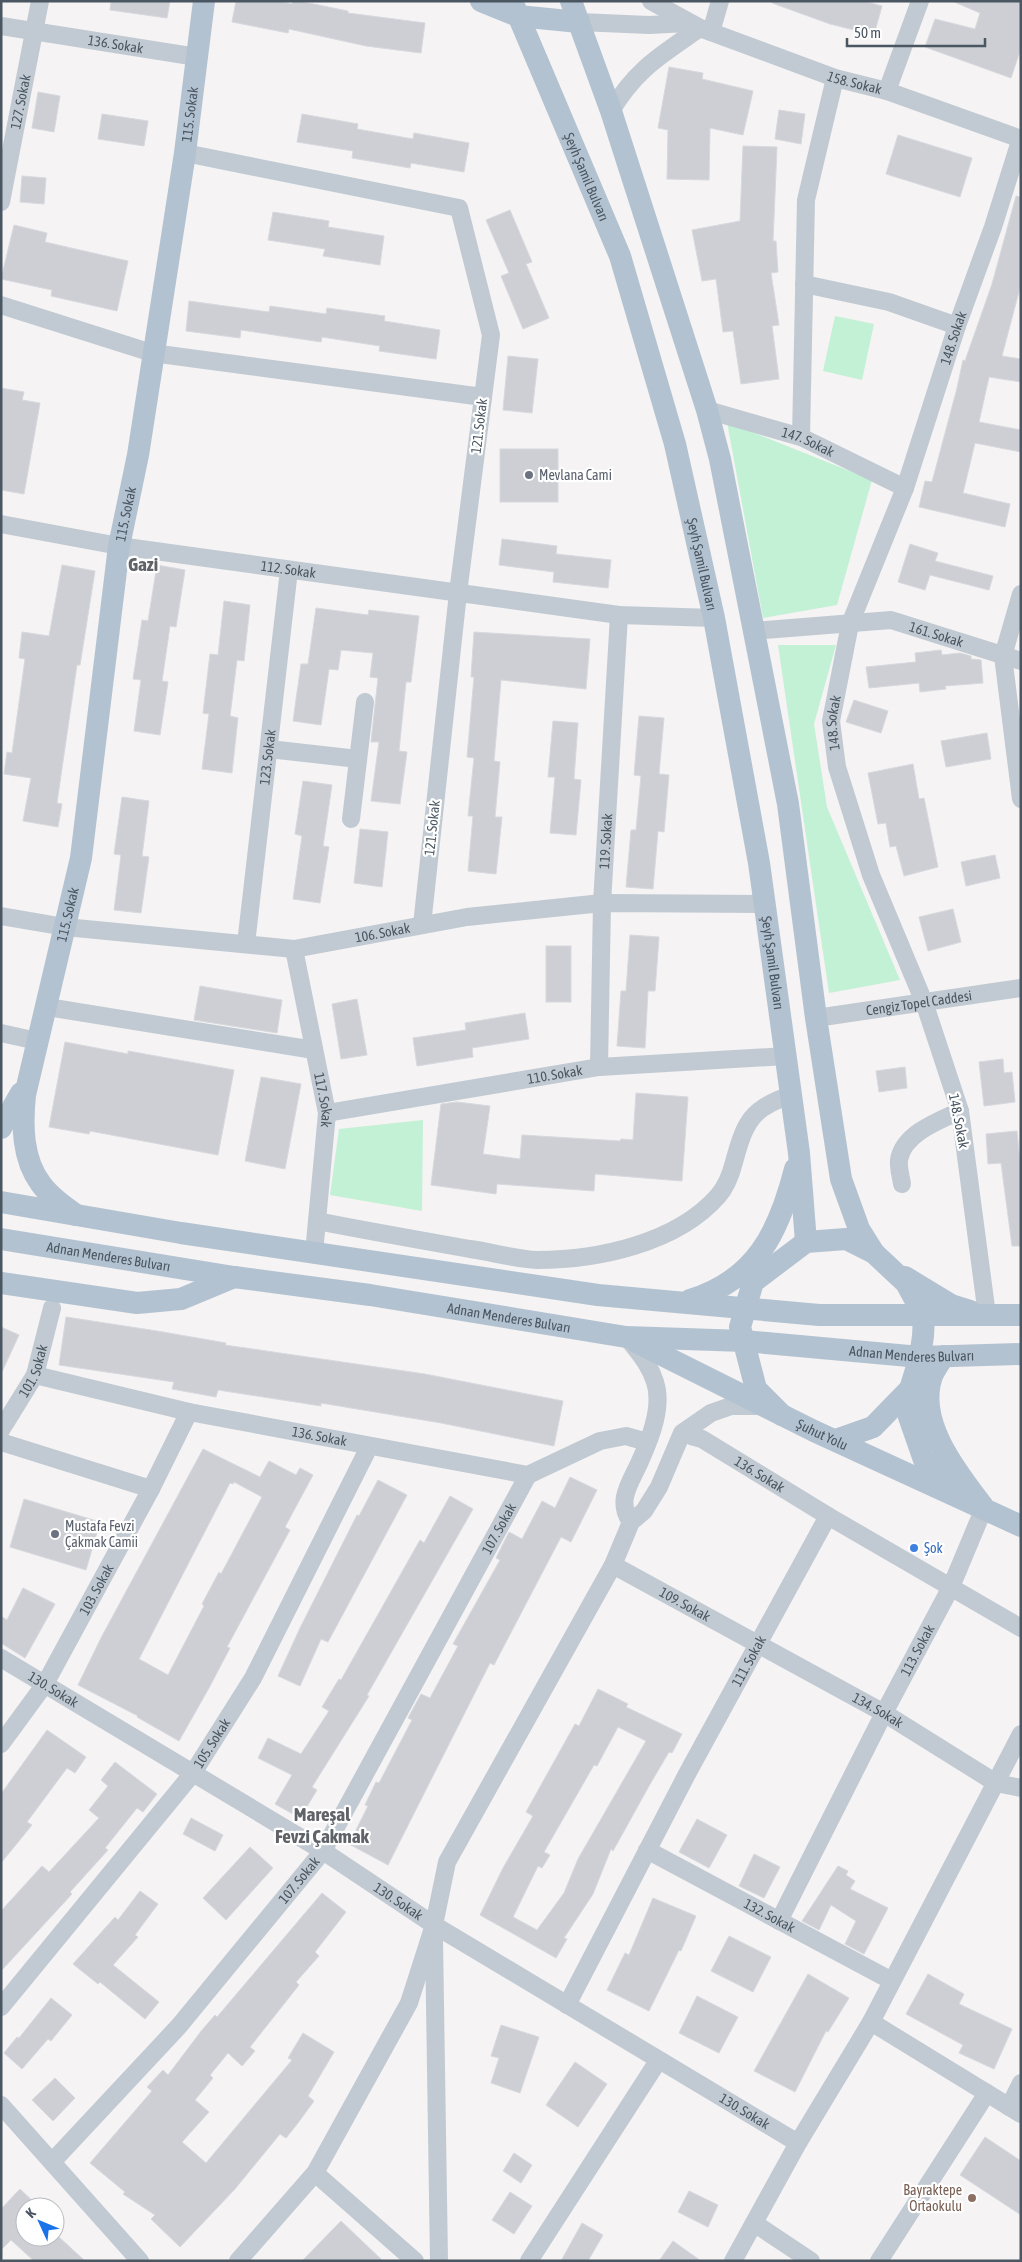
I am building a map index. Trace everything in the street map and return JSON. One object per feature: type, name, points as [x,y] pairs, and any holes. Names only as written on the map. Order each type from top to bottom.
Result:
[{"type":"main road","name":"115. Sokak","points":[[1,1128],[26,1089],[81,858],[119,546],[138,455],[152,353],[185,153],[204,1]]},
{"type":"main road","points":[[480,1],[579,22]]},
{"type":"main road","points":[[571,1],[611,111],[707,410],[720,459],[788,804],[816,1018],[841,1179],[846,1239]]},
{"type":"main road","name":"Şeyh Şamil Bulvarı","points":[[515,9],[620,256],[675,444],[714,618],[764,904],[792,1095],[806,1242]]},
{"type":"main road","points":[[1,1136],[26,1089]]},
{"type":"main road","points":[[26,1089],[22,1128],[32,1166],[41,1184],[76,1215]]},
{"type":"main road","points":[[681,1302],[722,1288],[764,1250],[790,1190],[799,1154]]},
{"type":"main road","points":[[841,1179],[859,1229],[874,1253]]},
{"type":"main road","points":[[1,1202],[314,1253],[598,1295],[819,1315],[1021,1315]]},
{"type":"main road","name":"Adnan Menderes Bulvarı","points":[[1,1238],[234,1277],[370,1295],[626,1337],[744,1341],[920,1357],[1021,1354]]},
{"type":"main road","points":[[775,1411],[756,1389],[740,1327],[753,1282],[806,1242],[846,1239],[874,1253],[894,1270],[906,1283],[924,1316],[920,1357],[910,1389],[910,1417],[924,1460],[977,1499]]},
{"type":"main road","points":[[894,1270],[951,1305],[987,1315]]},
{"type":"main road","points":[[1,1283],[137,1303],[181,1298],[234,1277]]},
{"type":"main road","name":"Şuhut Yolu","points":[[626,1337],[836,1440],[977,1499],[1021,1526]]},
{"type":"main road","points":[[944,1356],[932,1375],[929,1393],[932,1421],[943,1448],[977,1499]]},
{"type":"main road","points":[[836,1440],[873,1427],[910,1389]]},
{"type":"street","name":"127. Sokak","points":[[1,202],[40,1]]},
{"type":"street","name":"158. Sokak","points":[[651,1],[700,28],[835,78],[887,91],[1021,139]]},
{"type":"street","points":[[611,111],[625,87],[641,71],[700,28],[720,1]]},
{"type":"street","points":[[887,91],[920,1]]},
{"type":"street","name":"158. Sokak","points":[[579,22],[700,28]]},
{"type":"street","name":"136. Sokak","points":[[1,26],[197,57]]},
{"type":"street","points":[[801,437],[806,200],[835,78]]},
{"type":"street","name":"148. Sokak","points":[[987,1315],[960,1111],[924,1002],[871,875],[837,767],[832,721],[850,624],[905,488],[957,326],[993,227],[1021,139]]},
{"type":"street","name":"121. Sokak","points":[[185,153],[458,208],[491,335],[458,593],[422,925]]},
{"type":"street","points":[[804,284],[889,302],[957,326]]},
{"type":"street","points":[[1,305],[152,353],[483,397]]},
{"type":"street","name":"147. Sokak","points":[[707,410],[801,437],[905,488]]},
{"type":"street","name":"112. Sokak","points":[[1,524],[119,546],[619,615],[714,618]]},
{"type":"street","name":"123. Sokak","points":[[246,944],[289,570]]},
{"type":"street","points":[[1021,594],[1003,656],[1021,799]]},
{"type":"street","name":"119. Sokak","points":[[599,1068],[602,903],[619,615]]},
{"type":"street","name":"161. Sokak","points":[[753,631],[891,620],[1021,661]]},
{"type":"street","points":[[351,819],[365,702]]},
{"type":"street","points":[[268,749],[358,759]]},
{"type":"street","name":"106. Sokak","points":[[1,916],[65,927],[294,949],[466,917],[602,903],[764,904]]},
{"type":"street","name":"117. Sokak","points":[[294,949],[327,1113],[314,1253]]},
{"type":"street","name":"Cengiz Topel Caddesi","points":[[816,1018],[1021,988]]},
{"type":"street","points":[[47,1007],[314,1050]]},
{"type":"street","points":[[1,1033],[37,1041]]},
{"type":"street","name":"110. Sokak","points":[[327,1113],[599,1068],[786,1056]]},
{"type":"street","points":[[317,1221],[536,1260],[578,1258],[619,1249],[666,1234],[690,1222],[719,1195],[730,1177],[740,1143],[753,1114],[770,1102],[792,1095]]},
{"type":"street","points":[[902,1184],[899,1161],[904,1144],[933,1125],[960,1111]]},
{"type":"street","name":"101. Sokak","points":[[1,1430],[35,1374],[52,1308]]},
{"type":"street","points":[[626,1337],[644,1358],[656,1383],[658,1407],[642,1458],[626,1491],[625,1514],[631,1522]]},
{"type":"street","name":"136. Sokak","points":[[35,1374],[189,1412],[369,1447],[528,1475]]},
{"type":"street","points":[[238,2261],[315,2173],[409,2003],[434,1925],[447,1862],[613,1565],[631,1522],[652,1500],[682,1434],[711,1413],[732,1406],[752,1405],[775,1411]]},
{"type":"street","name":"103. Sokak","points":[[1,1744],[45,1684],[151,1489],[189,1412]]},
{"type":"street","points":[[528,1475],[600,1441],[626,1436],[647,1442]]},
{"type":"street","name":"136. Sokak","points":[[691,1436],[702,1440],[828,1516]]},
{"type":"street","points":[[1,1442],[151,1489]]},
{"type":"street","name":"105. Sokak","points":[[1,2007],[192,1773],[253,1678],[369,1447]]},
{"type":"street","name":"107. Sokak","points":[[52,2162],[179,2026],[323,1851],[528,1475]]},
{"type":"street","name":"113. Sokak","points":[[779,1921],[884,1713],[951,1587],[977,1499]]},
{"type":"street","points":[[828,1516],[1021,1628]]},
{"type":"street","name":"111. Sokak","points":[[566,2005],[757,1644],[828,1516]]},
{"type":"street","name":"109. Sokak","points":[[613,1565],[757,1644]]},
{"type":"street","name":"134. Sokak","points":[[757,1644],[884,1713],[996,1783]]},
{"type":"street","name":"130. Sokak","points":[[1,1658],[323,1851],[434,1925],[658,2061],[798,2143]]},
{"type":"street","points":[[733,2261],[798,2143],[871,2022],[1021,1734]]},
{"type":"street","points":[[996,1783],[1021,1788]]},
{"type":"street","name":"132. Sokak","points":[[647,1850],[892,1981]]},
{"type":"street","points":[[434,1925],[439,2261]]},
{"type":"street","points":[[871,2022],[1015,2110],[1021,2083]]},
{"type":"street","points":[[529,2261],[658,2061]]},
{"type":"street","points":[[879,2261],[987,2093]]},
{"type":"street","points":[[1,2105],[140,2261]]},
{"type":"street","points":[[315,2173],[415,2261]]},
{"type":"street","points":[[754,2222],[811,2261]]},
{"type":"green space","points":[[835,316],[874,324],[862,380],[823,371]]},
{"type":"green space","points":[[727,422],[872,480],[837,605],[763,618]]},
{"type":"green space","points":[[778,645],[836,645],[814,724],[827,807],[900,980],[829,993]]},
{"type":"green space","points":[[423,1120],[422,1211],[330,1195],[339,1129]]},
{"type":"building","points":[[111,1],[170,1],[167,18],[110,10]]},
{"type":"building","points":[[236,1],[279,1],[292,4],[293,1],[299,1],[348,11],[348,13],[425,23],[421,53],[366,46],[289,29],[288,33],[232,22]]},
{"type":"building","points":[[772,1],[864,1],[882,6],[874,35],[830,24],[772,3]]},
{"type":"building","points":[[952,1],[1021,1],[1021,48],[1011,78],[925,47],[935,19],[975,29],[980,13]]},
{"type":"building","points":[[669,67],[703,73],[702,79],[753,91],[743,135],[710,128],[709,180],[667,179],[668,130],[658,128]]},
{"type":"building","points":[[38,92],[60,96],[54,132],[32,128]]},
{"type":"building","points":[[779,110],[805,114],[801,144],[775,139]]},
{"type":"building","points":[[102,114],[148,121],[144,146],[98,139]]},
{"type":"building","points":[[302,114],[358,124],[357,129],[413,139],[414,133],[469,143],[464,172],[411,163],[410,168],[352,158],[353,151],[297,142]]},
{"type":"building","points":[[898,135],[972,158],[960,197],[886,174]]},
{"type":"building","points":[[743,146],[777,147],[773,241],[776,241],[778,272],[771,273],[779,325],[772,326],[779,379],[741,384],[733,331],[723,332],[716,279],[702,281],[692,230],[740,221]]},
{"type":"building","points":[[22,176],[46,178],[44,204],[20,202]]},
{"type":"building","points":[[1016,196],[1021,197],[1021,284],[1002,356],[1021,359],[1021,382],[989,377],[979,422],[1021,430],[1021,452],[975,443],[963,493],[1010,504],[1005,527],[919,507],[925,481],[932,482],[963,360],[965,361],[992,284]]},
{"type":"building","points":[[510,210],[532,262],[526,264],[549,318],[523,329],[501,276],[509,273],[486,220]]},
{"type":"building","points":[[273,212],[329,221],[328,227],[384,236],[380,265],[323,256],[325,249],[268,240]]},
{"type":"building","points":[[14,225],[47,233],[45,242],[128,261],[117,311],[51,296],[52,290],[1,279]]},
{"type":"building","points":[[189,301],[269,312],[270,306],[326,314],[327,308],[385,316],[384,321],[440,330],[436,359],[379,351],[380,346],[322,337],[321,342],[241,330],[240,338],[186,331]]},
{"type":"building","points":[[508,356],[538,359],[532,413],[503,410]]},
{"type":"building","points":[[1,388],[24,392],[22,400],[40,403],[24,494],[1,490]]},
{"type":"building","name":"Mevlana Cami","points":[[500,449],[558,449],[558,502],[500,502]]},
{"type":"building","points":[[502,539],[557,546],[556,554],[611,560],[608,588],[553,582],[554,572],[499,565]]},
{"type":"building","points":[[910,544],[938,553],[935,561],[993,576],[989,590],[930,575],[925,590],[898,582]]},
{"type":"building","points":[[62,565],[95,571],[80,665],[77,665],[57,803],[62,804],[58,827],[23,821],[31,778],[4,774],[7,752],[12,753],[25,659],[19,658],[22,632],[49,636]]},
{"type":"building","points":[[157,565],[185,570],[176,627],[170,626],[162,681],[168,682],[160,735],[134,731],[141,680],[133,679],[142,620],[148,621]]},
{"type":"building","points":[[224,601],[250,605],[244,661],[237,660],[230,716],[238,718],[232,773],[202,769],[209,714],[203,713],[210,654],[218,655]]},
{"type":"building","points":[[316,608],[368,615],[369,610],[419,616],[411,682],[406,682],[399,751],[407,752],[400,804],[371,801],[379,742],[371,742],[378,678],[370,677],[373,653],[341,650],[338,670],[329,669],[321,725],[293,721],[301,664],[308,664]]},
{"type":"building","points":[[474,632],[590,639],[586,689],[501,680],[494,761],[500,762],[495,817],[502,817],[496,874],[468,871],[473,816],[468,816],[474,758],[467,757],[474,677],[471,677]]},
{"type":"building","points":[[941,650],[942,655],[960,653],[971,656],[971,659],[981,660],[983,683],[945,686],[946,689],[920,692],[919,683],[869,688],[866,667],[916,662],[915,653]]},
{"type":"building","points":[[854,700],[888,711],[881,733],[846,722]]},
{"type":"building","points":[[639,716],[664,718],[659,774],[669,775],[664,832],[658,831],[653,889],[626,887],[631,830],[636,830],[641,776],[634,775]]},
{"type":"building","points":[[553,721],[578,723],[574,779],[581,780],[576,835],[550,833],[555,777],[548,777]]},
{"type":"building","points":[[987,733],[991,759],[946,767],[941,741]]},
{"type":"building","points":[[913,764],[919,799],[924,798],[938,867],[904,876],[896,846],[890,847],[886,823],[878,824],[868,773]]},
{"type":"building","points":[[303,781],[332,785],[323,846],[329,847],[320,903],[293,899],[302,836],[295,834]]},
{"type":"building","points":[[122,797],[149,801],[142,856],[149,857],[141,913],[114,910],[121,855],[114,854]]},
{"type":"building","points":[[360,829],[388,832],[382,887],[354,883]]},
{"type":"building","points":[[995,855],[1000,878],[966,886],[961,862]]},
{"type":"building","points":[[953,909],[961,942],[928,951],[919,917]]},
{"type":"building","points":[[630,935],[659,937],[655,991],[648,991],[645,1048],[617,1046],[621,991],[626,991]]},
{"type":"building","points":[[546,946],[571,946],[571,1002],[546,1002]]},
{"type":"building","points":[[200,986],[282,1000],[277,1033],[194,1020]]},
{"type":"building","points":[[357,999],[367,1055],[341,1059],[332,1004]]},
{"type":"building","points":[[525,1013],[529,1039],[472,1048],[473,1057],[417,1066],[413,1038],[466,1030],[465,1023]]},
{"type":"building","points":[[65,1042],[128,1054],[128,1051],[234,1070],[218,1155],[90,1131],[89,1134],[49,1127]]},
{"type":"building","points":[[1003,1059],[1004,1073],[1012,1072],[1015,1102],[984,1106],[979,1062]]},
{"type":"building","points":[[905,1067],[907,1088],[879,1092],[876,1071]]},
{"type":"building","points":[[261,1077],[301,1084],[285,1169],[245,1161]]},
{"type":"building","points":[[636,1093],[688,1097],[682,1181],[595,1174],[594,1191],[497,1184],[496,1194],[431,1185],[441,1104],[457,1102],[490,1106],[483,1154],[520,1159],[522,1135],[620,1141],[621,1139],[633,1140]]},
{"type":"building","points":[[1017,1131],[1021,1172],[1021,1246],[1012,1246],[1001,1163],[988,1164],[986,1134]]},
{"type":"building","points":[[66,1317],[226,1343],[225,1345],[425,1374],[563,1401],[554,1446],[441,1423],[321,1403],[321,1406],[218,1390],[216,1397],[172,1389],[174,1382],[59,1365]]},
{"type":"building","points":[[1,1327],[19,1335],[1,1374]]},
{"type":"building","points":[[203,1449],[260,1477],[269,1461],[296,1475],[300,1468],[313,1475],[285,1527],[290,1530],[227,1647],[230,1648],[209,1688],[179,1741],[138,1716],[78,1685],[102,1636]],"holes":[[[234,1482],[262,1497],[221,1574],[219,1572],[202,1604],[204,1606],[168,1675],[139,1659],[230,1483],[233,1484]]]},
{"type":"building","points":[[570,1477],[597,1490],[571,1542],[561,1537],[494,1665],[490,1663],[388,1865],[349,1844],[368,1806],[365,1805],[376,1782],[379,1783],[412,1720],[408,1718],[421,1694],[430,1698],[458,1646],[453,1644],[500,1560],[496,1558],[509,1532],[522,1539],[542,1501],[555,1508]]},
{"type":"building","points":[[378,1480],[407,1495],[328,1642],[321,1639],[300,1686],[278,1676],[357,1515],[359,1516]]},
{"type":"building","points":[[450,1496],[473,1509],[367,1695],[369,1696],[312,1787],[317,1790],[300,1818],[275,1804],[292,1775],[258,1758],[268,1738],[301,1754],[329,1711],[322,1707],[339,1679],[341,1680],[420,1540],[424,1543]]},
{"type":"building","name":"Mustafa Fevzi Çakmak Camii","points":[[24,1499],[100,1522],[86,1570],[10,1547]]},
{"type":"building","points":[[23,1588],[55,1604],[25,1658],[1,1643],[1,1616],[7,1620]]},
{"type":"building","points":[[598,1689],[628,1704],[626,1707],[682,1734],[672,1753],[669,1752],[613,1851],[611,1849],[593,1894],[564,1938],[567,1939],[556,1958],[480,1915],[503,1868],[533,1816],[526,1812],[575,1724],[579,1726]],"holes":[[[618,1727],[646,1741],[578,1859],[564,1893],[537,1930],[513,1917],[538,1866],[542,1868],[550,1855],[544,1852],[594,1765],[597,1766]]]},
{"type":"building","points":[[47,1730],[86,1757],[75,1773],[67,1768],[27,1822],[32,1825],[1,1863],[1,1794]]},
{"type":"building","points":[[115,1762],[157,1794],[143,1812],[137,1808],[105,1848],[108,1850],[70,1892],[72,1894],[1,1971],[1,1911],[42,1866],[49,1872],[99,1818],[89,1810],[108,1786],[101,1780]]},
{"type":"building","points":[[191,1818],[223,1835],[215,1851],[183,1834]]},
{"type":"building","points":[[697,1819],[727,1835],[709,1868],[679,1852]]},
{"type":"building","points":[[250,1847],[273,1868],[226,1920],[203,1898]]},
{"type":"building","points":[[754,1854],[780,1867],[764,1898],[739,1886]]},
{"type":"building","points":[[838,1866],[848,1871],[846,1875],[855,1881],[850,1889],[888,1908],[864,1954],[845,1944],[856,1921],[831,1905],[819,1930],[802,1921]]},
{"type":"building","points":[[140,1891],[158,1904],[135,1935],[138,1937],[113,1965],[159,2002],[145,2019],[100,1982],[98,1984],[73,1964],[115,1917],[118,1920]]},
{"type":"building","points":[[322,1893],[346,1912],[315,1952],[319,1956],[296,1982],[299,1985],[250,2047],[255,2051],[242,2066],[228,2053],[210,2075],[213,2078],[195,2100],[209,2112],[182,2142],[206,2163],[292,2060],[288,2058],[303,2033],[334,2052],[308,2096],[314,2101],[298,2123],[286,2138],[280,2134],[235,2189],[180,2247],[151,2219],[155,2215],[123,2194],[125,2192],[90,2163],[152,2091],[147,2087],[163,2070],[168,2075],[202,2030],[215,2015],[217,2017]]},
{"type":"building","points":[[653,1898],[696,1916],[681,1951],[679,1950],[649,2011],[607,1990],[625,1953],[629,1955]]},
{"type":"building","points":[[729,1936],[771,1957],[753,1992],[711,1971]]},
{"type":"building","points":[[808,1974],[849,1998],[828,2032],[826,2031],[795,2092],[754,2071]]},
{"type":"building","points":[[928,1974],[964,1994],[959,2004],[1012,2029],[994,2069],[959,2053],[963,2045],[906,2014]]},
{"type":"building","points":[[697,1996],[738,2017],[719,2053],[679,2033]]},
{"type":"building","points":[[51,1998],[72,2015],[51,2041],[48,2039],[22,2069],[4,2053],[17,2037],[19,2038]]},
{"type":"building","points":[[501,2025],[539,2037],[520,2093],[491,2083],[499,2058],[491,2056]]},
{"type":"building","points":[[575,2062],[607,2084],[578,2127],[546,2105]]},
{"type":"building","points":[[55,2078],[75,2098],[53,2121],[32,2100]]},
{"type":"building","points":[[985,2137],[1021,2161],[1021,2215],[960,2175]]},
{"type":"building","points":[[514,2153],[532,2165],[521,2183],[503,2171]]},
{"type":"building","points":[[20,2189],[28,2197],[15,2197],[15,2244],[11,2240],[1,2250],[1,2209]]},
{"type":"building","points":[[689,2191],[718,2205],[708,2227],[678,2212]]},
{"type":"building","points":[[510,2192],[532,2206],[514,2234],[492,2220]]},
{"type":"building","points":[[341,2221],[383,2261],[302,2261]]},
{"type":"building","points":[[582,2223],[603,2235],[588,2261],[561,2261]]},
{"type":"building","points":[[673,2241],[701,2261],[659,2261]]},
{"type":"building","points":[[65,2243],[85,2261],[34,2261],[19,2247],[65,2247]]},
{"type":"place","name":"Mevlana Cami","points":[[529,475]]},
{"type":"place","name":"Mustafa Fevzi Çakmak Camii","points":[[55,1534]]},
{"type":"place","name":"Şok","points":[[914,1548]]},
{"type":"place","name":"Bayraktepe Ortaokulu","points":[[972,2198]]},
{"type":"district","name":"Gazi","points":[[143,564]]},
{"type":"district","name":"Mareşal Fevzi Çakmak","points":[[322,1825]]}]
